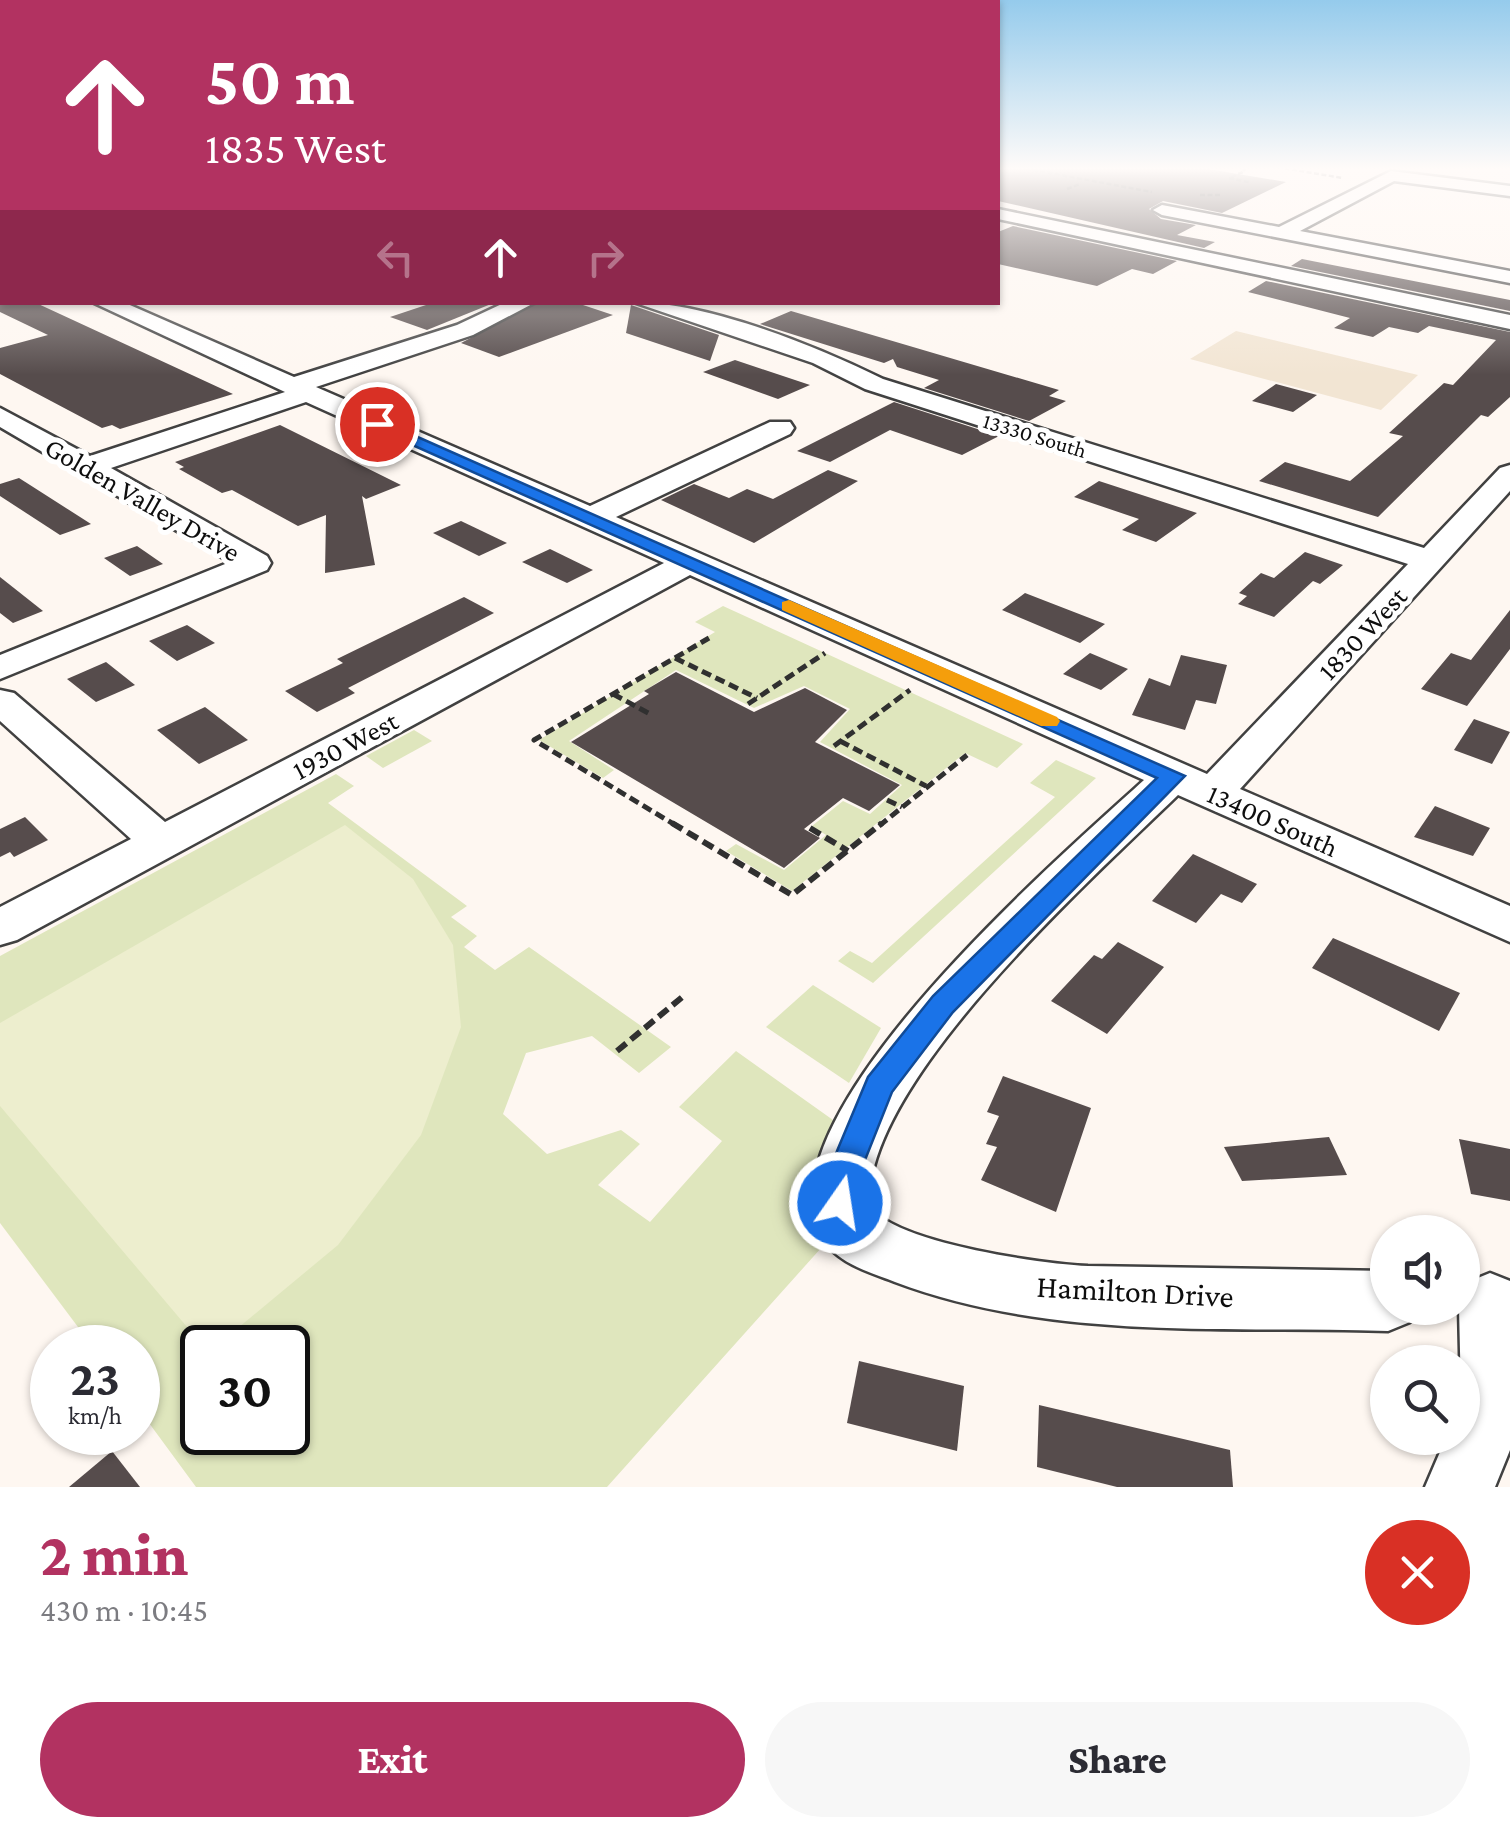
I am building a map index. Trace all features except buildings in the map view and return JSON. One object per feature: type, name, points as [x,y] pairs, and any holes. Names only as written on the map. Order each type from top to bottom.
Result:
[{"type":"street","points":[[1104,236],[1510,322]]},
{"type":"street","points":[[1299,236],[1510,277]]},
{"type":"street","name":"13400 South","points":[[110,305],[1510,925]]},
{"type":"street","points":[[86,466],[465,330],[518,305]]},
{"type":"street","name":"13330 South","points":[[654,305],[822,358],[874,384],[1430,560]]},
{"type":"street","name":"Golden Valley Drive","points":[[0,416],[255,563],[0,668]]},
{"type":"street","points":[[589,518],[780,428]]},
{"type":"street","name":"1830 West","points":[[943,1004],[1193,784],[1430,560],[1510,474]]},
{"type":"street","name":"1930 West","points":[[0,928],[690,562]]},
{"type":"street","points":[[0,701],[162,842]]},
{"type":"street","name":"Hamilton Drive","points":[[943,1004],[879,1086],[845,1170],[840,1203],[849,1229],[876,1249],[1063,1294],[1370,1301]]},
{"type":"street","points":[[1460,1487],[1480,1439],[1496,1366],[1488,1304]]},
{"type":"path","points":[[709,638],[534,740],[792,895],[966,755]]},
{"type":"path","points":[[748,704],[828,652]]},
{"type":"path","points":[[676,658],[756,698]]},
{"type":"path","points":[[910,690],[837,744],[927,786]]},
{"type":"path","points":[[612,694],[650,714]]},
{"type":"path","points":[[887,800],[902,807]]},
{"type":"path","points":[[810,828],[848,851]]},
{"type":"path","points":[[616,1051],[686,994]]},
{"type":"shaded area","points":[[1236,331],[1418,375],[1381,410],[1190,359]]},
{"type":"green space","points":[[723,606],[1023,744],[997,768],[965,753],[792,891],[726,851],[736,844],[784,870],[826,835],[812,826],[843,801],[870,814],[902,785],[820,742],[850,709],[804,686],[754,708],[676,670],[569,741],[614,770],[603,778],[539,740],[715,632],[695,622]]},
{"type":"green space","points":[[414,730],[432,741],[383,768],[366,756]]},
{"type":"green space","points":[[1056,760],[1096,778],[873,983],[838,961],[850,951],[872,963],[1055,797],[1030,783]]},
{"type":"green space","points":[[336,774],[354,786],[328,803],[467,906],[451,917],[477,936],[464,947],[495,970],[529,947],[671,1047],[639,1073],[592,1036],[526,1053],[503,1114],[547,1154],[621,1130],[640,1144],[598,1185],[650,1222],[722,1141],[679,1107],[736,1051],[833,1120],[807,1199],[822,1247],[607,1487],[196,1487],[160,1438],[160,1325],[76,1325],[0,1223],[0,956]]},
{"type":"green space","points":[[345,825],[413,879],[453,945],[461,1027],[421,1135],[338,1245],[242,1325],[185,1325],[0,1106],[0,1023]]},
{"type":"green space","points":[[813,985],[881,1028],[849,1083],[766,1027]]},
{"type":"slow traffic","points":[[789,606],[1049,721]]},
{"type":"route","points":[[377,424],[1173,776],[943,1004],[879,1086],[845,1170],[840,1203]]}]
